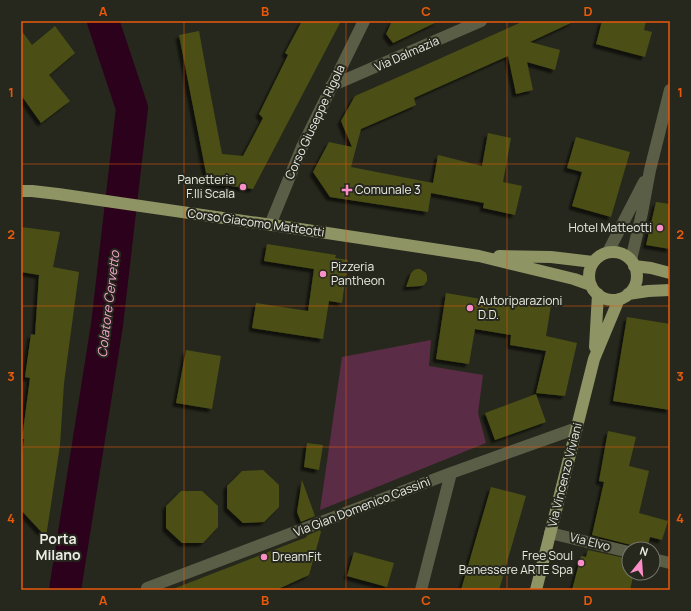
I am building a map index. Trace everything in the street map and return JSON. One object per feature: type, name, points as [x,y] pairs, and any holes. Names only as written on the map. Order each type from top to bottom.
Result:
[{"type":"main road","name":"Corso Giacomo Matteotti","points":[[25,190],[480,256],[574,279],[594,289]]},
{"type":"main road","points":[[670,273],[633,263],[622,254],[615,252],[603,254],[593,262],[589,273],[589,279],[594,289],[603,297],[608,299],[648,291],[670,290]]},
{"type":"main road","name":"Corso Giacomo Matteotti","points":[[480,256],[551,257],[593,262]]},
{"type":"main road","points":[[623,296],[634,286],[636,281],[637,276],[633,263]]},
{"type":"main road","name":"Via Vincenzo Viviani","points":[[594,289],[594,359]]},
{"type":"main road","name":"Via Vincenzo Viviani","points":[[536,590],[594,359],[623,296]]},
{"type":"street","name":"Corso Giuseppe Rigola","points":[[270,225],[302,147],[364,21]]},
{"type":"street","name":"Via Dalmazia","points":[[331,86],[482,21]]},
{"type":"street","points":[[633,263],[650,170],[670,90]]},
{"type":"street","points":[[608,252],[650,170]]},
{"type":"street","name":"Via Gian Domenico Cassini","points":[[147,588],[452,473],[577,428]]},
{"type":"street","points":[[421,590],[452,473]]},
{"type":"street","name":"Via Elvo","points":[[550,532],[621,550]]},
{"type":"shaded area","points":[[431,340],[429,366],[483,375],[478,413],[486,443],[320,510],[342,357]]},
{"type":"building","points":[[302,21],[341,21],[253,189],[208,183],[179,35],[199,31],[222,154],[243,156],[263,118],[259,114],[288,55],[285,53]]},
{"type":"building","points":[[392,21],[439,21],[393,43],[386,34]]},
{"type":"building","points":[[524,21],[575,21],[530,42],[560,50],[555,70],[527,62],[533,90],[516,94],[508,56],[414,98],[416,105],[361,129],[351,167],[433,183],[438,155],[482,166],[488,133],[511,138],[503,182],[522,186],[515,215],[483,208],[484,203],[431,193],[428,212],[330,197],[313,172],[329,142],[352,147],[341,121],[355,96]]},
{"type":"building","points":[[602,21],[646,21],[644,30],[652,32],[645,57],[596,44]]},
{"type":"building","points":[[55,26],[75,53],[49,75],[70,101],[41,123],[21,95],[21,30],[32,45]]},
{"type":"building","points":[[576,137],[630,152],[611,217],[572,206],[582,172],[567,168]]},
{"type":"building","name":"Hotel Matteotti","points":[[656,202],[670,204],[670,249],[646,245]]},
{"type":"building","points":[[21,227],[60,232],[53,267],[79,272],[64,383],[60,445],[46,537],[21,510],[21,464],[24,439],[22,439],[30,378],[25,377],[31,334],[35,335],[39,275],[21,272]]},
{"type":"building","points":[[267,244],[336,255],[335,258],[348,260],[342,303],[329,301],[323,339],[252,328],[256,303],[308,311],[314,269],[264,261]]},
{"type":"building","points":[[417,269],[420,269],[426,273],[427,281],[421,286],[406,287],[411,273]]},
{"type":"building","points":[[446,293],[516,305],[517,300],[551,305],[546,336],[577,343],[565,396],[536,393],[546,351],[510,345],[511,335],[475,329],[469,364],[436,359]]},
{"type":"building","points":[[627,317],[670,324],[670,410],[613,401]]},
{"type":"building","points":[[186,350],[221,356],[212,409],[176,403]]},
{"type":"building","points":[[536,394],[546,422],[495,440],[485,413]]},
{"type":"building","points":[[608,431],[636,437],[629,466],[649,471],[639,513],[668,521],[662,540],[650,537],[649,541],[621,541],[621,542],[592,535],[604,482],[599,481]]},
{"type":"building","points":[[307,443],[323,445],[319,470],[304,467]]},
{"type":"building","points":[[263,470],[279,485],[279,507],[264,522],[243,523],[227,508],[227,486],[242,471]]},
{"type":"building","points":[[302,480],[315,516],[301,522],[297,512]]},
{"type":"building","points":[[491,487],[526,496],[499,590],[461,590]]},
{"type":"building","points":[[181,491],[202,491],[218,506],[218,527],[203,543],[182,543],[166,528],[166,506]]},
{"type":"building","points":[[320,530],[321,532],[309,575],[276,590],[173,590],[307,537],[306,536]]},
{"type":"building","points":[[588,550],[621,557],[621,581],[632,581],[630,590],[572,590],[581,556],[586,557]]},
{"type":"building","points":[[354,552],[394,563],[387,587],[347,576]]},
{"type":"waterway","name":"Colatore Cervetto","points":[[65,590],[107,325],[132,108],[103,21]]},
{"type":"place","name":"Panetteria F.lli Scala","points":[[243,187]]},
{"type":"place","name":"Comunale 3","points":[[347,190]]},
{"type":"place","name":"Hotel Matteotti","points":[[660,228]]},
{"type":"place","name":"Pizzeria Pantheon","points":[[323,274]]},
{"type":"place","name":"Autoriparazioni D.D.","points":[[470,308]]},
{"type":"place","name":"DreamFit","points":[[264,557]]},
{"type":"place","name":"Free Soul Benessere ARTE Spa","points":[[581,563]]},
{"type":"district","name":"Porta Milano","points":[[58,548]]}]
